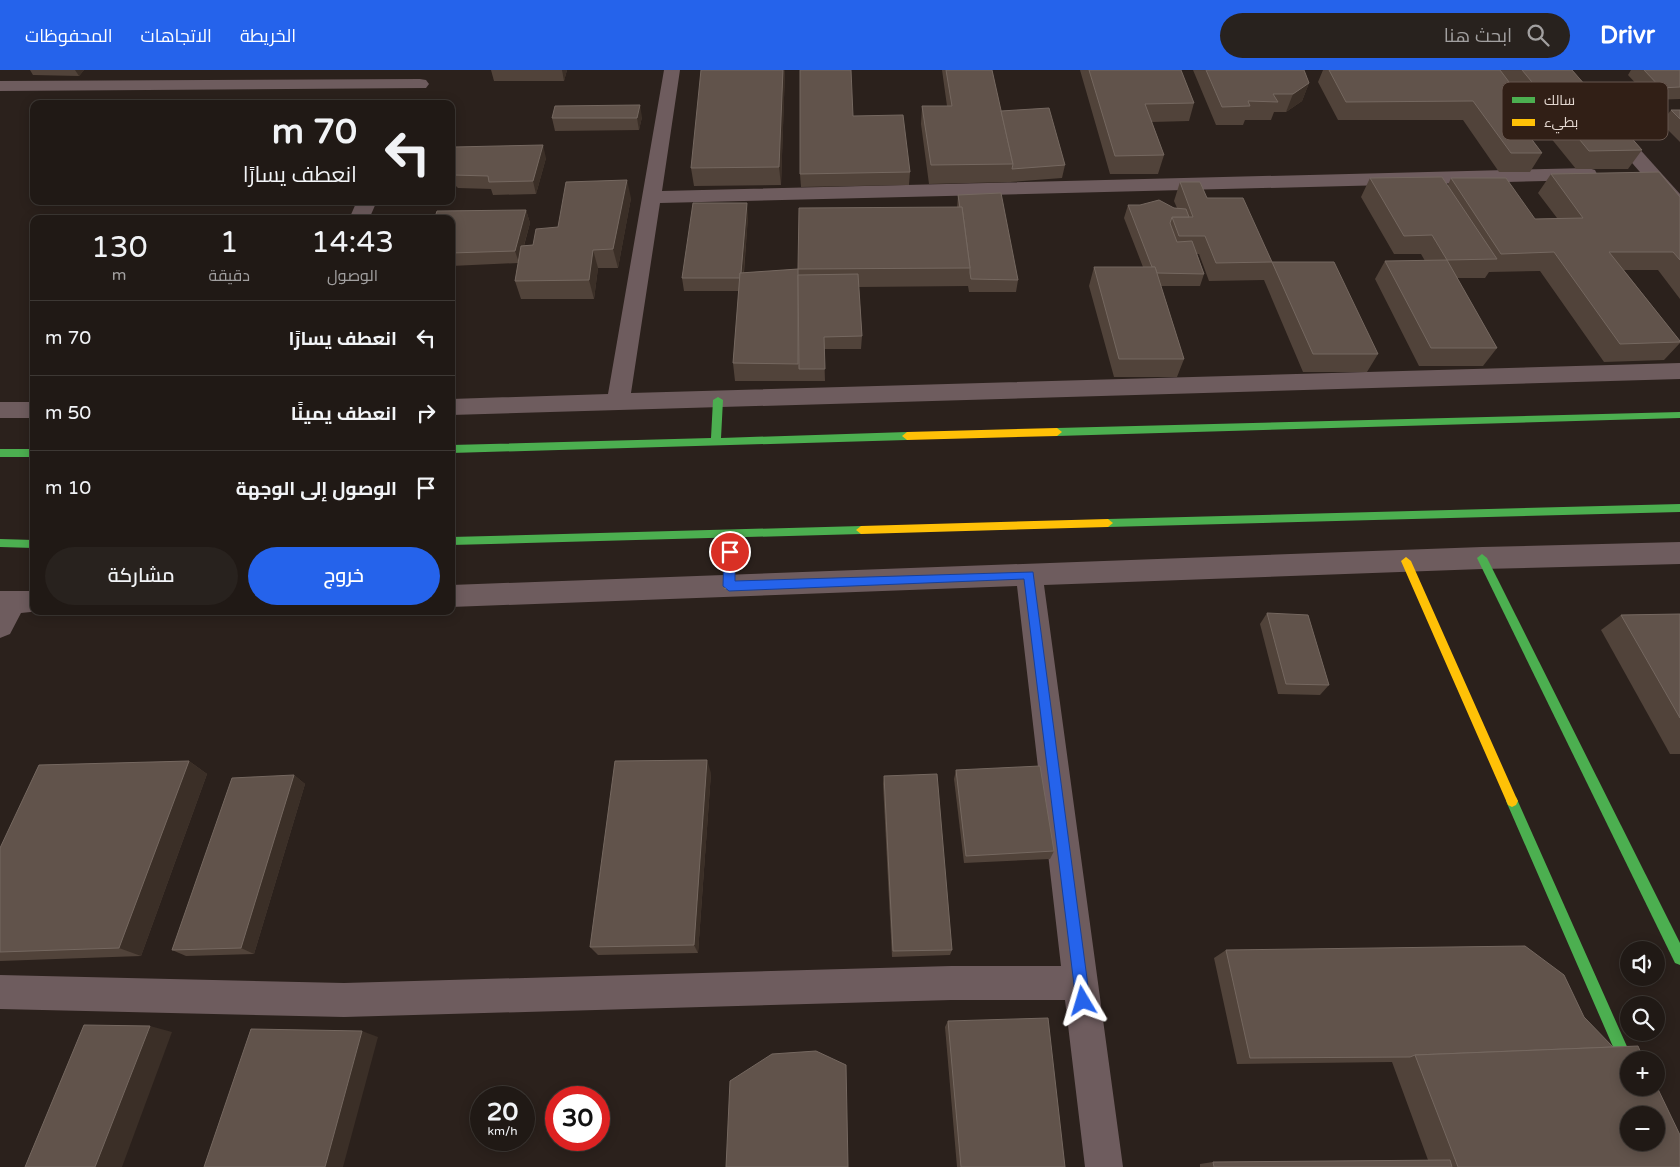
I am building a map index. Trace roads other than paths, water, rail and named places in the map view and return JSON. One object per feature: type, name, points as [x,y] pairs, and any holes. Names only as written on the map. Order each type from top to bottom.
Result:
[{"type":"main road","points":[[716,442],[718,400]]},
{"type":"main road","points":[[455,449],[1680,414]]},
{"type":"main road","points":[[0,453],[30,453]]},
{"type":"main road","points":[[455,541],[1680,508]]},
{"type":"main road","points":[[729,586],[730,535]]},
{"type":"main road","points":[[0,543],[30,544]]},
{"type":"main road","points":[[1482,558],[1680,958]]},
{"type":"main road","points":[[1406,561],[1622,1051]]},
{"type":"street","points":[[194,85],[204,70]]},
{"type":"street","points":[[618,403],[672,70]]},
{"type":"street","points":[[0,86],[194,85],[423,77],[413,100]]},
{"type":"street","points":[[1621,140],[1680,206]]},
{"type":"street","points":[[1630,173],[1650,173]]},
{"type":"street","points":[[652,197],[1610,174]]},
{"type":"street","points":[[455,407],[1680,371]]},
{"type":"street","points":[[0,410],[30,410]]},
{"type":"street","points":[[455,596],[1482,558],[1680,553]]},
{"type":"street","points":[[1029,575],[1104,1167]]},
{"type":"street","points":[[0,626],[16,602]]},
{"type":"street","points":[[0,992],[344,1000],[951,983],[1081,983]]}]
